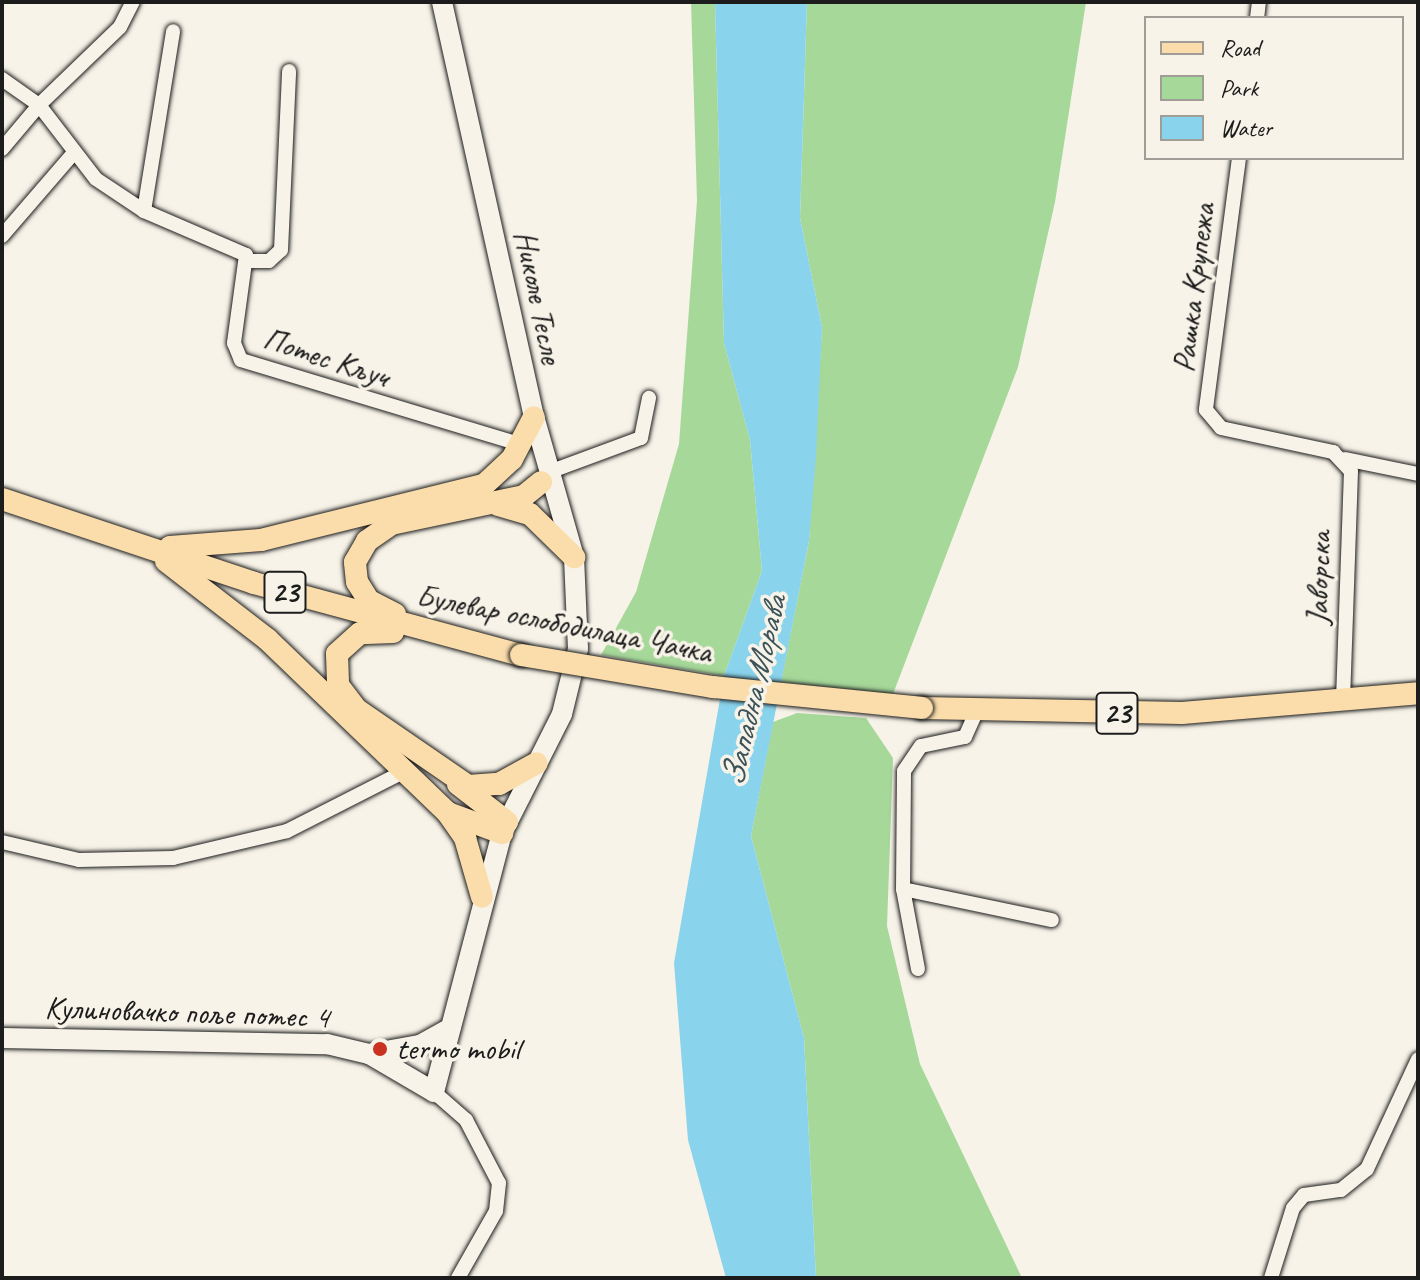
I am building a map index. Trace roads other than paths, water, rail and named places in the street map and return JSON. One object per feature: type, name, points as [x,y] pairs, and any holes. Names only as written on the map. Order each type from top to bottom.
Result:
[{"type":"main road","points":[[489,494],[534,417]]},
{"type":"main road","points":[[419,629],[364,596],[354,569],[359,550],[391,524],[548,479]]},
{"type":"main road","points":[[153,549],[261,540],[489,494],[530,514],[574,557]]},
{"type":"main road","name":"Булевар ослободилаца Чачка","points":[[2,499],[153,549],[419,629],[521,655],[743,691],[976,712],[1182,713],[1418,693]]},
{"type":"main road","points":[[153,549],[267,639],[447,812],[465,838],[482,897]]},
{"type":"main road","points":[[419,629],[355,635],[337,654],[335,677],[369,721],[455,780],[504,828]]},
{"type":"main road","points":[[455,780],[494,786],[537,763]]},
{"type":"main road","points":[[447,812],[504,828]]},
{"type":"street","points":[[2,149],[39,105],[120,27],[133,2]]},
{"type":"street","name":"Николе Тесле","points":[[442,2],[548,479],[574,557],[581,602],[572,685],[537,763]]},
{"type":"street","points":[[144,211],[173,31]]},
{"type":"street","points":[[2,79],[39,105],[72,155],[144,211],[249,261],[269,261],[281,250],[289,71]]},
{"type":"street","points":[[2,236],[72,155]]},
{"type":"street","name":"Рашка Крупежа","points":[[1239,160],[1206,410],[1213,424],[1345,459]]},
{"type":"street","name":"Потес Кључ","points":[[249,261],[234,343],[241,360],[520,444]]},
{"type":"street","points":[[548,479],[641,438],[649,398]]},
{"type":"street","points":[[1345,459],[1418,474]]},
{"type":"street","name":"Јаворска","points":[[1343,701],[1351,471],[1345,459]]},
{"type":"street","points":[[918,969],[903,889],[906,764],[921,746],[965,737],[976,712]]},
{"type":"street","points":[[458,1278],[496,1211],[499,1183],[466,1120],[434,1092],[482,897],[504,828],[537,763]]},
{"type":"street","points":[[2,842],[79,860],[173,858],[287,831],[405,771]]},
{"type":"street","points":[[903,889],[1052,920]]},
{"type":"street","name":"Кулиновачко поље потес 4","points":[[369,1054],[420,1045],[451,1028]]},
{"type":"street","name":"Кулиновачко поље потес 4","points":[[2,1038],[327,1044],[369,1054],[434,1092]]},
{"type":"street","points":[[1271,1278],[1293,1208],[1304,1195],[1341,1190],[1367,1169],[1418,1059]]},
{"type":"water","name":"Западна Морава","points":[[715,2],[807,2],[800,218],[822,327],[816,456],[809,541],[751,836],[804,1038],[816,1278],[726,1278],[688,1140],[674,963],[724,676],[762,571],[750,440],[724,343]]},
{"type":"place","name":"termo mobil","points":[[380,1049]]}]
